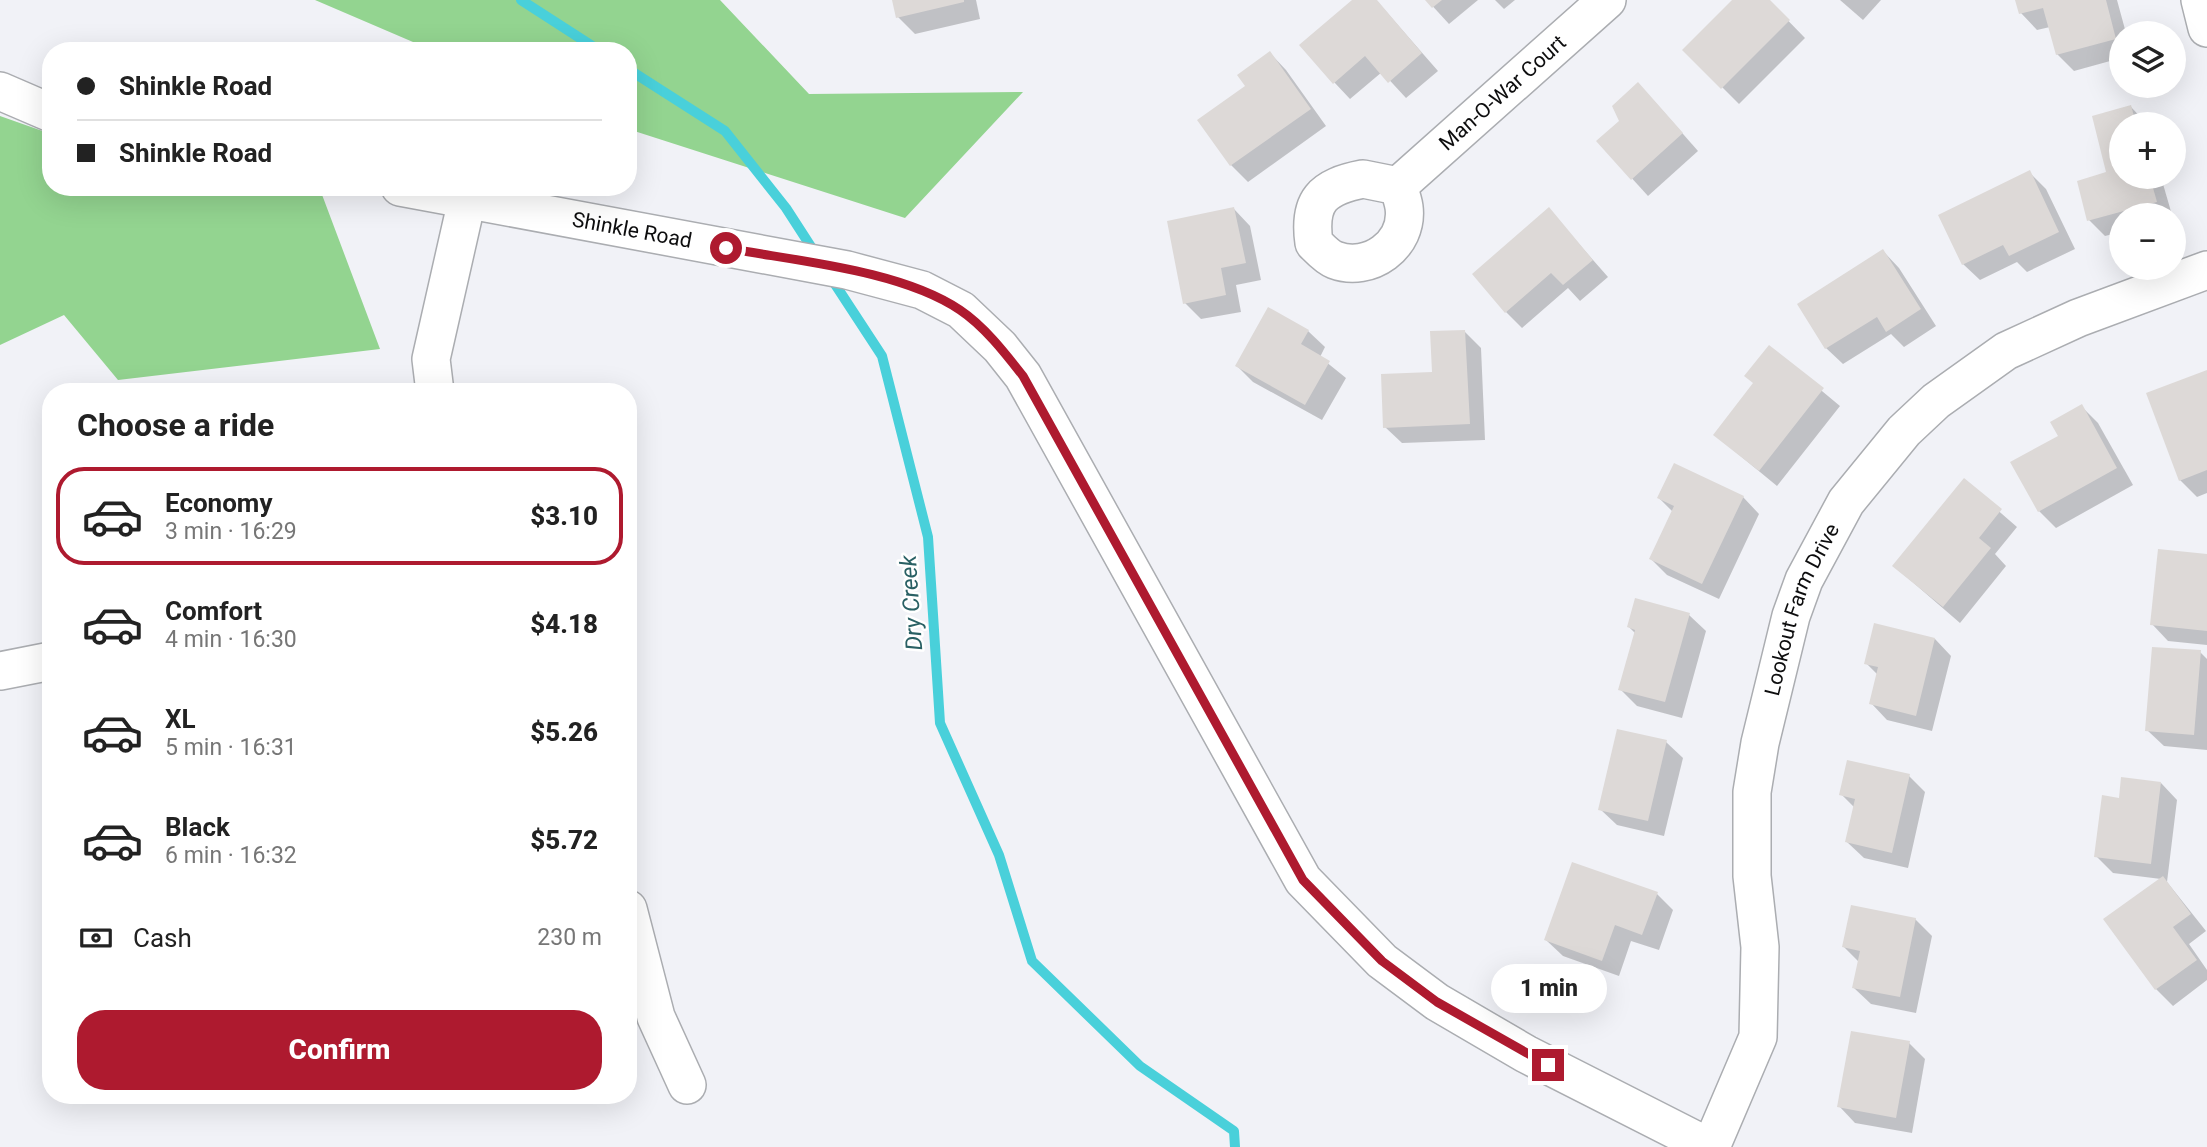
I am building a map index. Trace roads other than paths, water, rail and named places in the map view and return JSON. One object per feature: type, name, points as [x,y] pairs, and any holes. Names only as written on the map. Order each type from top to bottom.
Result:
[{"type":"street","name":"Man-O-War Court","points":[[1398,186],[1607,0]]},
{"type":"street","points":[[2200,0],[2207,28]]},
{"type":"street","points":[[0,91],[42,109]]},
{"type":"street","name":"Shinkle Road","points":[[446,196],[848,270],[922,289],[961,310],[1000,347],[1023,376],[1303,880],[1382,961],[1437,1002],[1525,1054],[1710,1147]]},
{"type":"street","points":[[434,383],[431,359],[467,200]]},
{"type":"street","name":"Lookout Farm Drive","points":[[1710,1147],[1758,1037],[1760,947],[1752,876],[1752,792],[1760,743],[1791,616],[1804,580],[1846,502],[1912,424],[1936,401],[2006,351],[2078,318],[2207,270]]},
{"type":"street","points":[[0,671],[42,663]]},
{"type":"street","points":[[637,944],[656,1017],[687,1085]]},
{"type":"waterway","name":"Dry Creek","points":[[521,0],[586,42]]},
{"type":"waterway","name":"Dry Creek","points":[[637,75],[725,131],[786,208],[817,256]]},
{"type":"waterway","name":"Dry Creek","points":[[829,275],[882,356],[928,537],[940,723],[999,855],[1032,961],[1140,1066],[1234,1131],[1235,1147]]}]
